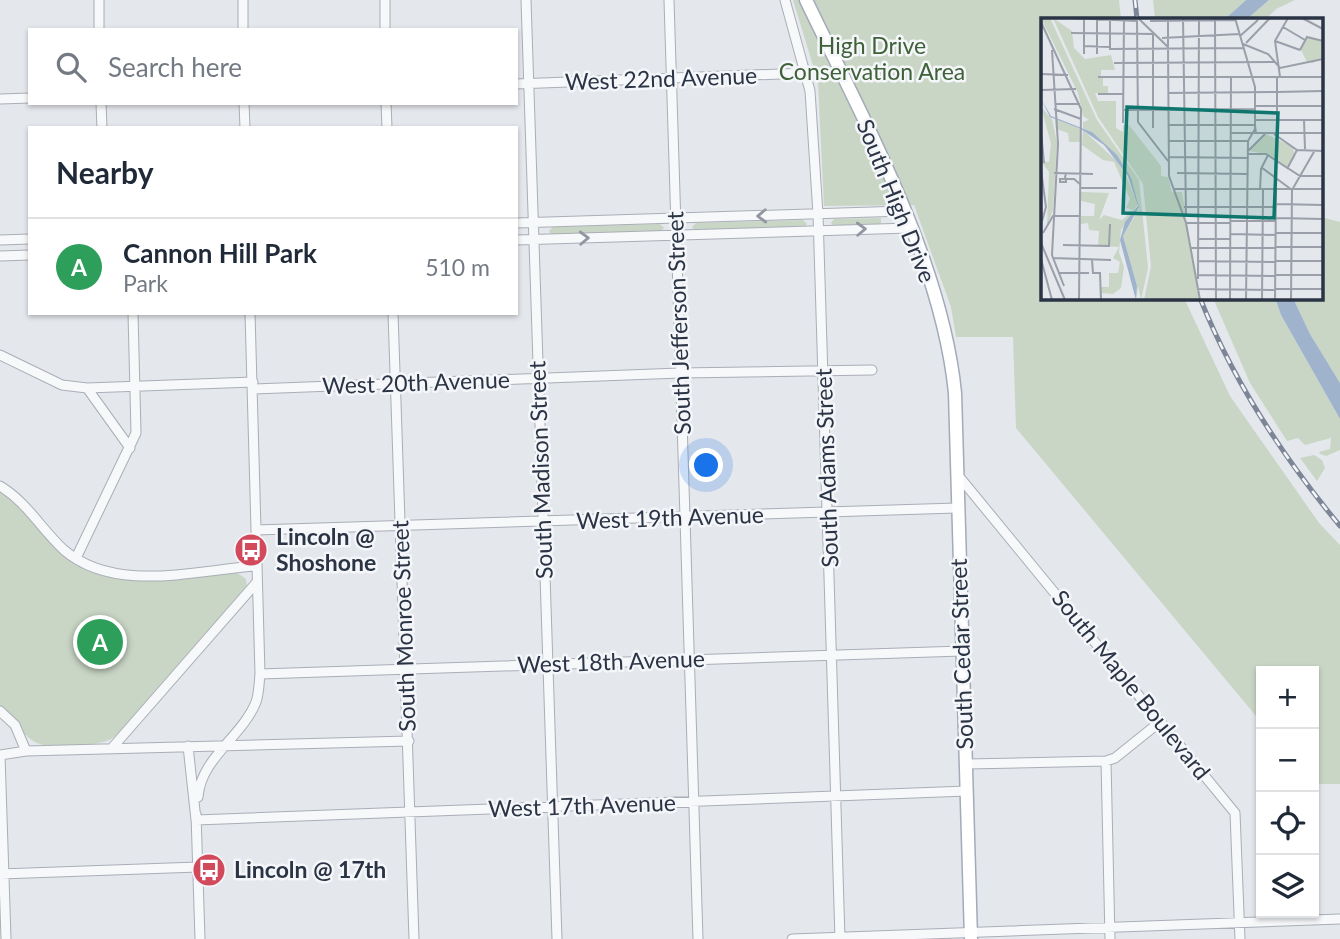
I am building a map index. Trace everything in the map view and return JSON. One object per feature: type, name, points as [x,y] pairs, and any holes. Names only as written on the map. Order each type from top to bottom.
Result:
[{"type":"main road","name":"South High Drive","points":[[806,0],[904,211],[941,313],[953,369]]},
{"type":"main road","name":"South Cedar Street","points":[[953,369],[971,936]]},
{"type":"street","points":[[99,0],[99,28]]},
{"type":"street","points":[[243,0],[243,28]]},
{"type":"street","points":[[385,0],[385,28]]},
{"type":"street","name":"South Madison Street","points":[[526,0],[557,939]]},
{"type":"street","name":"South Jefferson Street","points":[[669,0],[698,939]]},
{"type":"street","name":"South Adams Street","points":[[785,0],[806,73],[820,231],[839,938]]},
{"type":"street","name":"West 22nd Avenue","points":[[518,84],[806,73]]},
{"type":"street","points":[[0,99],[28,99]]},
{"type":"street","points":[[102,105],[102,126]]},
{"type":"street","points":[[244,105],[245,126]]},
{"type":"street","points":[[386,105],[387,126]]},
{"type":"street","points":[[518,223],[904,211]]},
{"type":"street","points":[[518,240],[910,228]]},
{"type":"street","points":[[0,240],[28,239]]},
{"type":"street","points":[[0,256],[28,255]]},
{"type":"street","points":[[76,558],[136,433],[133,315]]},
{"type":"street","points":[[196,820],[198,786],[208,765],[226,746],[256,700],[260,674],[250,315]]},
{"type":"street","name":"South Monroe Street","points":[[393,315],[414,939]]},
{"type":"street","name":"West 20th Avenue","points":[[0,355],[62,385],[87,388],[537,379],[824,369],[872,370]]},
{"type":"street","points":[[87,388],[130,448]]},
{"type":"street","name":"South Maple Boulevard","points":[[957,474],[1235,813],[1240,939]]},
{"type":"street","points":[[0,486],[26,505],[57,543],[76,558],[109,572],[143,575],[257,566]]},
{"type":"street","name":"West 19th Avenue","points":[[256,530],[957,508]]},
{"type":"street","points":[[112,748],[257,582]]},
{"type":"street","name":"West 18th Avenue","points":[[260,674],[962,651]]},
{"type":"street","points":[[0,711],[15,725],[26,751]]},
{"type":"street","points":[[966,764],[1106,761],[1115,758],[1160,721]]},
{"type":"street","points":[[6,939],[0,755],[26,751],[112,748],[409,741]]},
{"type":"street","points":[[188,746],[196,820],[200,939]]},
{"type":"street","points":[[1106,761],[1110,939]]},
{"type":"street","name":"West 17th Avenue","points":[[196,820],[967,792]]},
{"type":"street","points":[[2,874],[198,867]]},
{"type":"street","points":[[792,939],[971,936],[1239,921],[1340,919]]},
{"type":"green space","name":"High Drive Conservation Area","points":[[793,0],[1119,0],[1121,18],[1041,18],[1041,299],[1184,299],[1230,396],[1319,523],[1340,545],[1340,784],[1319,784],[1319,666],[1256,666],[1256,716],[1016,428],[1013,337],[956,337],[951,307],[914,205],[824,206],[818,82]]},
{"type":"green space","points":[[1153,0],[1246,0],[1226,18],[1155,18]]},
{"type":"green space","points":[[1269,0],[1295,0],[1276,9],[1267,18],[1248,18]]},
{"type":"green space","points":[[1322,217],[1340,222],[1340,383],[1310,334],[1293,299],[1322,299]]},
{"type":"green space","points":[[881,218],[881,225],[834,226],[831,223],[834,219]]},
{"type":"green space","points":[[803,220],[807,224],[803,228],[696,231],[692,227],[696,223]]},
{"type":"green space","points":[[660,224],[664,228],[660,232],[551,235],[549,231],[553,227]]},
{"type":"green space","points":[[1213,299],[1275,299],[1281,315],[1340,419],[1340,450],[1326,456],[1320,454],[1319,452],[1330,449],[1331,438],[1305,445],[1298,438],[1287,441],[1250,383]]},
{"type":"green space","points":[[1314,455],[1322,460],[1325,468],[1317,481],[1300,458]]},
{"type":"green space","points":[[0,491],[15,503],[51,542],[78,563],[94,571],[114,577],[233,570],[246,579],[247,587],[125,728],[111,739],[85,745],[43,745],[31,740],[0,706]]},
{"type":"water","points":[[1246,0],[1269,0],[1248,18],[1226,18]]},
{"type":"water","points":[[1275,299],[1293,299],[1310,334],[1340,383],[1340,419],[1281,315]]},
{"type":"railway","points":[[1135,0],[1137,18]]},
{"type":"railway","points":[[1200,299],[1228,359],[1261,417],[1340,526]]},
{"type":"place","name":"Lincoln @ Shoshone","points":[[251,550]]},
{"type":"place","name":"Cannon Hill Park","points":[[100,642]]},
{"type":"place","name":"Lincoln @ 17th","points":[[209,870]]}]
